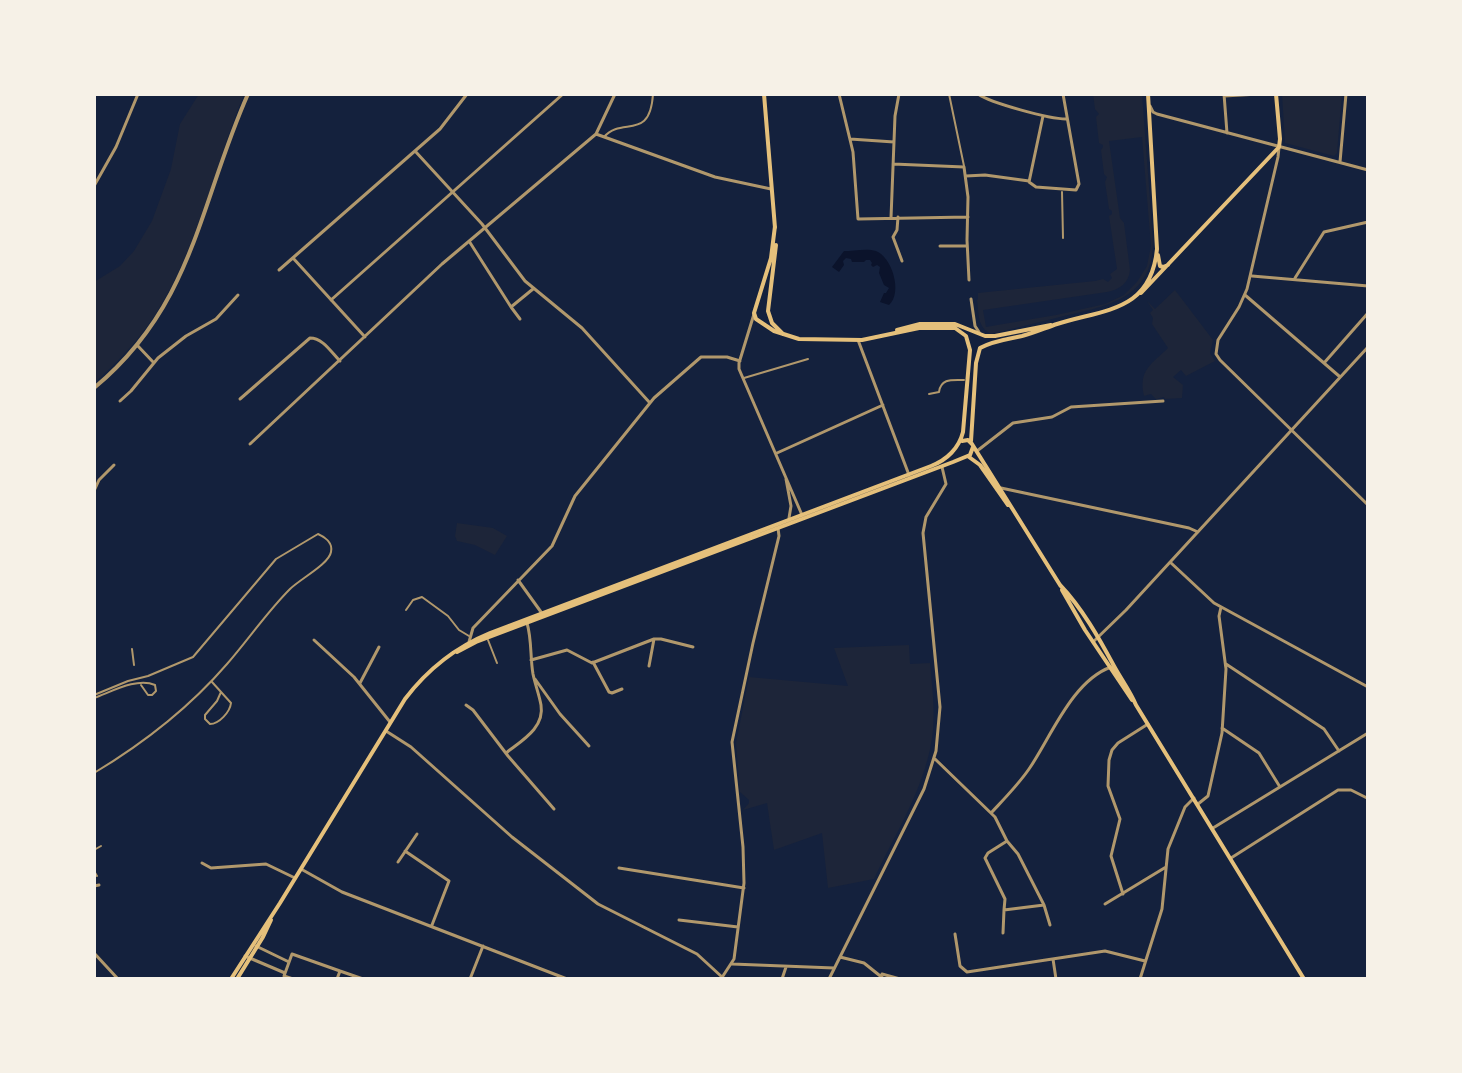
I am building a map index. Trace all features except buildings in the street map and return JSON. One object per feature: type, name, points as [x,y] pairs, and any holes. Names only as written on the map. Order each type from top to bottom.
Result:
[{"type":"main road","points":[[760,321],[765,320],[768,313],[776,253],[764,94]]},
{"type":"main road","points":[[1148,94],[1157,249],[1160,266],[1169,264]]},
{"type":"main road","points":[[775,226],[771,258],[755,311],[755,317],[766,327],[795,339],[858,340],[922,328],[953,327],[960,330],[974,348],[981,347],[1112,310],[1145,290],[1279,147],[1276,94]]},
{"type":"main road","points":[[1130,301],[1149,278],[1157,249]]},
{"type":"main road","points":[[755,311],[762,307],[785,336]]},
{"type":"main road","points":[[885,335],[909,326],[927,324],[958,324],[979,333],[999,336],[1057,324]]},
{"type":"main road","points":[[979,333],[971,334],[969,342],[963,434],[958,453],[980,465],[1012,509]]},
{"type":"main road","points":[[778,527],[802,515],[942,467],[972,453],[970,434],[976,363],[985,341],[979,333]]},
{"type":"main road","points":[[237,979],[391,723],[415,687],[448,657],[470,644],[526,622],[809,518],[910,476],[941,462],[967,440],[1001,488],[1060,585],[1073,600],[1304,979]]},
{"type":"main road","points":[[470,644],[526,622]]},
{"type":"main road","points":[[231,979],[248,957]]},
{"type":"street","points":[[94,186],[118,143],[138,94]]},
{"type":"street","points":[[94,388],[137,345],[163,309],[184,269],[248,94]]},
{"type":"street","points":[[279,270],[443,126],[467,94]]},
{"type":"street","points":[[331,300],[563,94]]},
{"type":"street","points":[[250,444],[469,241],[596,134],[615,94]]},
{"type":"street","points":[[604,137],[609,132],[635,125],[647,118],[653,94]]},
{"type":"street","points":[[839,94],[854,156],[858,219],[968,217]]},
{"type":"street","points":[[891,218],[899,94]]},
{"type":"street","points":[[949,94],[966,176],[969,279]]},
{"type":"street","points":[[978,94],[1043,116],[1068,119]]},
{"type":"street","points":[[966,176],[985,175],[1062,190],[1078,188],[1063,94]]},
{"type":"street","points":[[1227,133],[1224,95],[1259,94]]},
{"type":"street","points":[[1340,162],[1346,94]]},
{"type":"street","points":[[1149,103],[1155,114],[1368,170]]},
{"type":"street","points":[[1029,182],[1043,116]]},
{"type":"street","points":[[596,134],[718,178],[772,189]]},
{"type":"street","points":[[850,139],[894,142]]},
{"type":"street","points":[[1279,147],[1251,276],[1245,295],[1219,336],[1216,354],[1368,505]]},
{"type":"street","points":[[415,151],[484,228],[533,289],[582,328],[650,403]]},
{"type":"street","points":[[893,164],[964,167]]},
{"type":"street","points":[[1062,190],[1063,238]]},
{"type":"street","points":[[898,217],[893,237],[902,261]]},
{"type":"street","points":[[1294,280],[1324,232],[1368,222]]},
{"type":"street","points":[[469,241],[520,319]]},
{"type":"street","points":[[940,246],[967,246]]},
{"type":"street","points":[[293,258],[365,337]]},
{"type":"street","points":[[1251,276],[1368,286]]},
{"type":"street","points":[[511,307],[533,289]]},
{"type":"street","points":[[120,401],[154,363],[182,339],[216,319],[238,295]]},
{"type":"street","points":[[1245,295],[1340,377]]},
{"type":"street","points":[[971,299],[975,327],[979,333]]},
{"type":"street","points":[[755,311],[739,369],[802,515],[809,518]]},
{"type":"street","points":[[1324,363],[1368,313]]},
{"type":"street","points":[[749,331],[760,321]]},
{"type":"street","points":[[240,399],[310,338],[321,341],[340,361]]},
{"type":"street","points":[[858,340],[910,476]]},
{"type":"street","points":[[137,345],[154,363]]},
{"type":"street","points":[[1095,640],[1365,354],[1368,347]]},
{"type":"street","points":[[470,644],[473,628],[555,541],[573,499],[658,394],[701,357],[729,357],[740,361]]},
{"type":"street","points":[[743,378],[808,359]]},
{"type":"street","points":[[929,394],[939,392],[946,381],[968,380]]},
{"type":"street","points":[[977,451],[1013,423],[1052,417],[1071,407],[1163,401]]},
{"type":"street","points":[[776,453],[883,405]]},
{"type":"street","points":[[94,491],[99,480],[114,465]]},
{"type":"street","points":[[829,979],[922,794],[935,759],[940,707],[923,533],[927,515],[946,484],[942,467]]},
{"type":"street","points":[[786,475],[791,508],[788,521]]},
{"type":"street","points":[[1001,488],[1198,532]]},
{"type":"street","points":[[795,523],[802,515]]},
{"type":"street","points":[[386,731],[411,747],[512,837],[598,904],[697,954],[721,978],[732,964],[744,888],[743,847],[732,746],[778,539],[778,527]]},
{"type":"street","points":[[94,697],[195,655],[278,557],[318,534],[325,537],[331,546],[328,559],[288,591],[211,681],[157,731],[94,773]]},
{"type":"street","points":[[1170,562],[1221,607],[1368,687]]},
{"type":"street","points":[[518,580],[544,615]]},
{"type":"street","points":[[406,610],[413,600],[422,597],[470,636]]},
{"type":"street","points":[[1198,804],[1208,796],[1220,746],[1226,664],[1219,616],[1221,607]]},
{"type":"street","points":[[506,753],[532,732],[540,720],[541,703],[533,676],[526,622]]},
{"type":"street","points":[[488,639],[497,663]]},
{"type":"street","points":[[531,660],[567,650],[593,662],[654,639],[693,647]]},
{"type":"street","points":[[649,666],[654,639]]},
{"type":"street","points":[[314,640],[360,684],[391,723]]},
{"type":"street","points":[[360,684],[379,647]]},
{"type":"street","points":[[132,649],[134,665]]},
{"type":"street","points":[[593,662],[609,692],[622,689]]},
{"type":"street","points":[[1226,664],[1324,729],[1339,751]]},
{"type":"street","points":[[991,813],[1026,773],[1064,711],[1088,681],[1112,667]]},
{"type":"street","points":[[533,676],[560,714],[589,746]]},
{"type":"street","points":[[211,681],[221,692],[231,703],[230,709],[212,725],[204,717],[205,712],[217,701],[221,692]]},
{"type":"street","points":[[94,697],[131,684],[149,682],[155,685],[156,691],[148,695],[141,685]]},
{"type":"street","points":[[466,705],[554,809]]},
{"type":"street","points":[[1123,894],[1111,856],[1120,819],[1108,786],[1109,760],[1118,743],[1148,724]]},
{"type":"street","points":[[1222,728],[1259,753],[1280,787]]},
{"type":"street","points":[[1213,828],[1368,733]]},
{"type":"street","points":[[935,759],[997,820],[1044,905],[1050,925]]},
{"type":"street","points":[[1231,858],[1338,790],[1351,790],[1367,798]]},
{"type":"street","points":[[1140,979],[1162,909],[1168,849],[1185,807],[1194,798]]},
{"type":"street","points":[[398,862],[417,834]]},
{"type":"street","points":[[1003,933],[1005,899],[985,858],[1007,841]]},
{"type":"street","points":[[94,850],[101,846]]},
{"type":"street","points":[[405,851],[449,881],[432,926]]},
{"type":"street","points":[[202,863],[211,868],[266,864],[295,878]]},
{"type":"street","points":[[1105,904],[1166,867]]},
{"type":"street","points":[[619,868],[744,888]]},
{"type":"street","points":[[301,869],[342,892],[567,979]]},
{"type":"street","points":[[94,871],[97,876]]},
{"type":"street","points":[[1004,910],[1044,905]]},
{"type":"street","points":[[679,920],[738,927]]},
{"type":"street","points":[[955,934],[960,966],[965,971],[1105,951],[1145,961]]},
{"type":"street","points":[[255,945],[289,962]]},
{"type":"street","points":[[470,979],[483,946]]},
{"type":"street","points":[[94,953],[118,979]]},
{"type":"street","points":[[285,973],[292,954],[363,979]]},
{"type":"street","points":[[248,957],[293,979]]},
{"type":"street","points":[[840,957],[860,961],[884,979]]},
{"type":"street","points":[[1053,958],[1056,979]]},
{"type":"street","points":[[732,964],[834,968]]},
{"type":"street","points":[[782,979],[786,967]]},
{"type":"street","points":[[337,979],[340,971]]},
{"type":"street","points":[[878,973],[900,979]]},
{"type":"shaded area","points":[[199,94],[244,94],[194,235],[170,290],[142,334],[94,383],[94,282],[120,266],[134,251],[152,221],[171,169],[180,124]]},
{"type":"shaded area","points":[[1093,94],[1142,94],[1153,240],[1146,275],[1137,287],[1112,303],[991,334],[983,328],[980,320],[978,293],[1103,279],[1108,282],[1112,278],[1110,274],[1117,269],[1109,216],[1112,211],[1109,209],[1101,150],[1103,145],[1099,143],[1096,117],[1099,114]],"holes":[[[1142,137],[1151,246],[1147,266],[1124,295],[1105,304],[986,327],[983,310],[1107,292],[1125,282],[1130,270],[1109,141]]]},
{"type":"shaded area","points":[[1282,94],[1342,94],[1337,153],[1334,156],[1285,143]]},
{"type":"shaded area","points":[[872,250],[887,260],[895,284],[889,305],[880,302],[889,288],[884,285],[880,267],[873,267],[870,260],[852,262],[846,258],[839,272],[832,267],[844,251]]},
{"type":"shaded area","points":[[1175,290],[1213,340],[1210,353],[1215,361],[1186,376],[1181,370],[1173,377],[1183,385],[1182,398],[1156,399],[1151,394],[1144,396],[1143,380],[1148,368],[1168,348],[1152,324],[1150,313],[1153,310],[1147,301],[1155,309]]},
{"type":"shaded area","points":[[457,523],[493,528],[507,536],[495,555],[475,545],[457,541]]},
{"type":"shaded area","points":[[909,645],[910,664],[930,663],[934,722],[925,769],[874,879],[828,888],[822,833],[774,850],[767,803],[743,810],[749,800],[740,792],[736,743],[749,677],[848,686],[834,648]]}]
